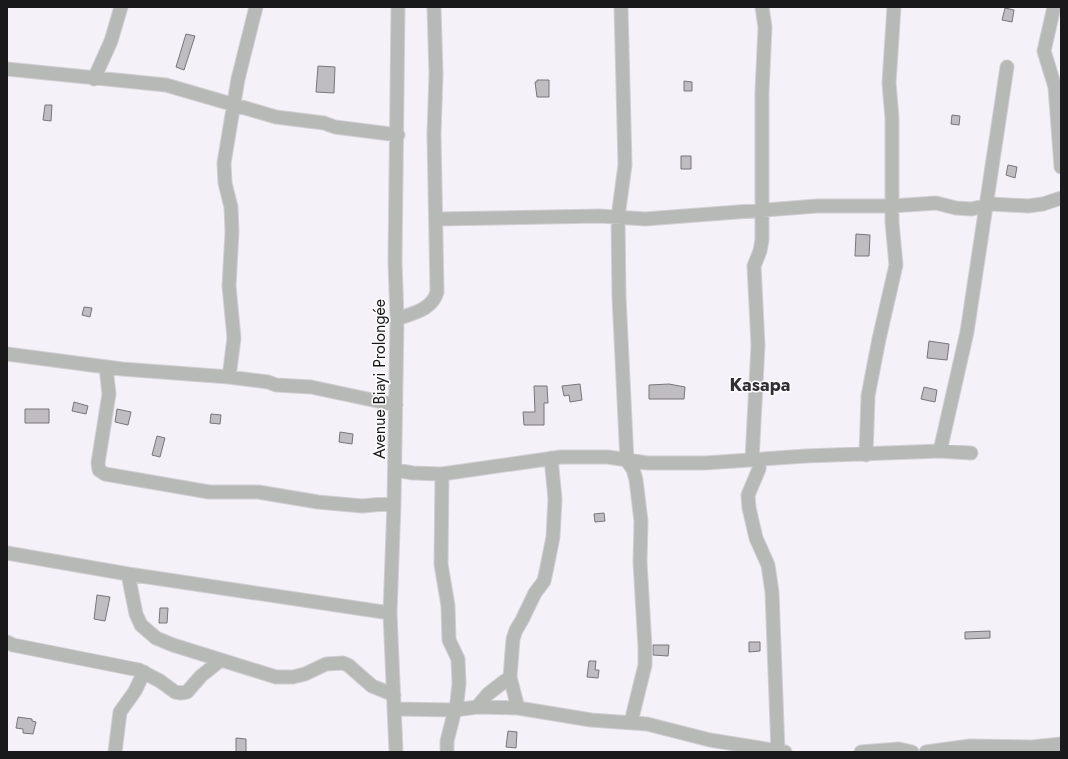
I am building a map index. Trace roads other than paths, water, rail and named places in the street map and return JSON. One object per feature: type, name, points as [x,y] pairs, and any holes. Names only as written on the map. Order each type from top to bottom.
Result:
[{"type":"street","points":[[94,79],[111,41],[121,7]]},
{"type":"street","points":[[229,377],[234,338],[229,286],[232,232],[230,207],[225,183],[224,163],[235,105],[238,79],[256,7]]},
{"type":"street","name":"Avenue Biayi Prolongée","points":[[396,752],[390,613],[396,405],[397,319],[395,262],[398,134],[396,67],[398,7]]},
{"type":"street","points":[[397,319],[426,309],[434,300],[437,286],[434,134],[436,74],[434,7]]},
{"type":"street","points":[[621,7],[626,165],[618,217],[619,296],[627,461],[633,469],[636,480],[641,521],[640,562],[645,647],[645,665],[631,722]]},
{"type":"street","points":[[762,7],[765,27],[762,68],[762,240],[760,251],[754,266],[758,345],[756,460],[759,469],[748,495],[749,508],[756,538],[768,565],[772,592],[778,752]]},
{"type":"street","points":[[866,454],[868,396],[896,266],[892,206],[892,118],[889,83],[894,7]]},
{"type":"street","points":[[1054,7],[1044,51],[1055,87],[1061,167]]},
{"type":"street","points":[[940,451],[967,332],[978,269],[1007,67]]},
{"type":"street","points":[[7,69],[94,79],[166,85],[276,117],[335,127],[398,134]]},
{"type":"street","points":[[436,219],[516,216],[618,217],[644,219],[762,212],[817,206],[892,206],[936,203],[956,208],[972,209],[986,205],[1028,206],[1043,204],[1061,198]]},
{"type":"street","points":[[7,354],[106,367],[229,377],[268,382],[276,385],[311,387],[396,405]]},
{"type":"street","points":[[106,367],[109,394],[98,462],[99,470],[105,474],[209,492],[258,492],[318,502],[362,506],[394,503]]},
{"type":"street","points":[[395,470],[413,473],[442,474],[550,458],[608,457],[647,463],[691,463],[940,451],[971,453]]},
{"type":"street","points":[[518,708],[510,677],[513,639],[535,593],[544,580],[553,537],[555,499],[550,458]]},
{"type":"street","points":[[442,474],[441,564],[448,606],[449,640],[458,659],[459,684],[455,710],[447,741],[447,752]]},
{"type":"street","points":[[7,554],[128,574],[390,613]]},
{"type":"street","points":[[128,574],[136,614],[141,625],[156,638],[276,677],[293,677],[305,674],[326,664],[343,663],[348,665],[372,686],[394,695]]},
{"type":"street","points":[[7,642],[13,645],[107,662],[144,672],[175,692],[181,693],[187,692],[201,676],[221,660]]},
{"type":"street","points":[[115,752],[117,723],[120,712],[135,691],[144,672]]},
{"type":"street","points":[[477,707],[488,694],[510,677]]},
{"type":"street","points":[[394,709],[455,710],[477,707],[518,708],[591,720],[631,722],[778,752],[785,752]]},
{"type":"street","points":[[926,752],[970,746],[1018,749],[1061,744]]},
{"type":"street","points":[[861,752],[899,749],[912,752]]},
{"type":"district","name":"Kasapa","points":[[760,385]]}]
